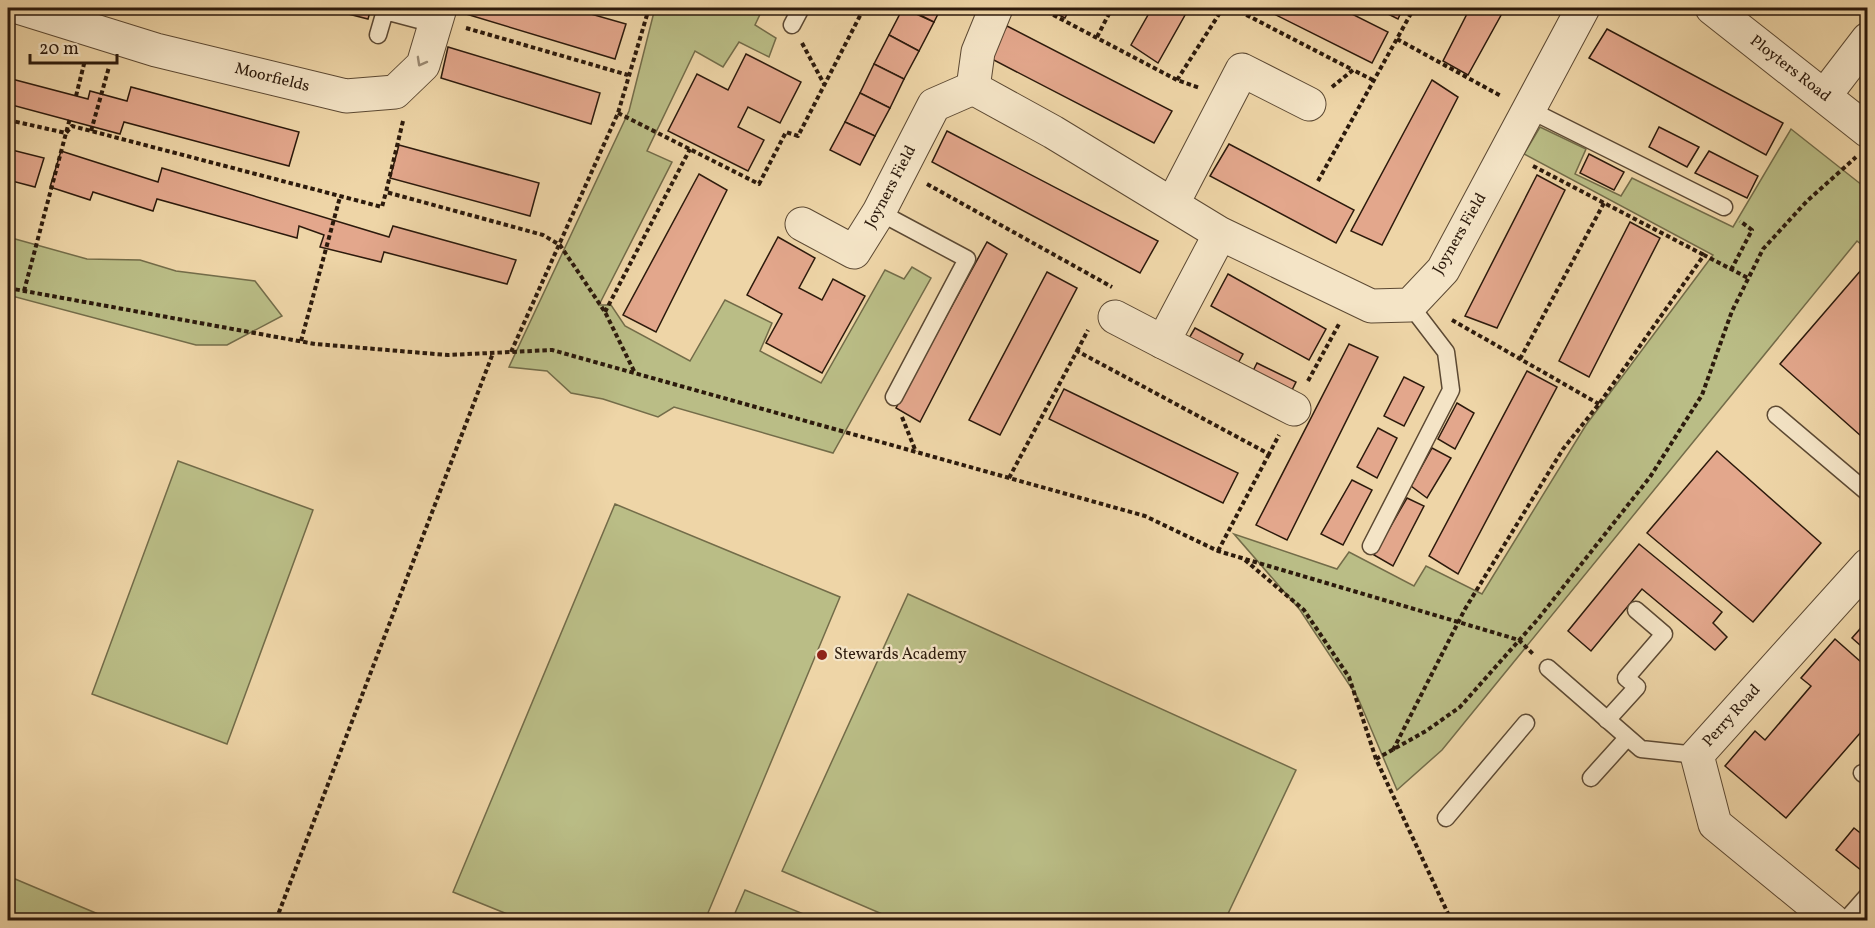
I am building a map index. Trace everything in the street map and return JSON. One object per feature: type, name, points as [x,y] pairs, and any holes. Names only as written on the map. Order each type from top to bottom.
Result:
[{"type":"street","name":"Moorfields","points":[[21,8],[156,50],[346,96],[395,92],[423,64],[437,17]]},
{"type":"street","points":[[996,8],[978,52],[973,88],[1053,132],[1173,203],[1220,234],[1371,306],[1412,302]]},
{"type":"street","name":"Joyners Field","points":[[1412,302],[1443,270],[1583,8]]},
{"type":"street","name":"Ployters Road","points":[[1712,8],[1825,95],[1863,143]]},
{"type":"street","points":[[1825,95],[1868,39]]},
{"type":"street","points":[[1173,203],[1242,70],[1309,104]]},
{"type":"street","name":"Joyners Field","points":[[801,224],[854,252],[879,212],[934,105],[973,88]]},
{"type":"street","points":[[1163,342],[1220,234]]},
{"type":"street","points":[[1119,305],[1163,342],[1294,410]]},
{"type":"street","name":"Perry Road","points":[[1832,921],[1715,824],[1697,755],[1868,565]]},
{"type":"lane","points":[[792,26],[801,8]]},
{"type":"lane","points":[[378,35],[385,11],[437,17]]},
{"type":"lane","points":[[1528,110],[1724,207]]},
{"type":"lane","points":[[879,212],[967,259],[894,397]]},
{"type":"lane","points":[[1371,546],[1451,390],[1446,352],[1412,302]]},
{"type":"lane","points":[[1776,414],[1868,493]]},
{"type":"lane","points":[[1607,720],[1637,687],[1626,678],[1664,634],[1636,610]]},
{"type":"lane","points":[[1548,668],[1641,749],[1697,755]]},
{"type":"lane","points":[[1446,818],[1526,723]]},
{"type":"lane","points":[[1591,778],[1628,738]]},
{"type":"lane","points":[[1846,921],[1868,895]]},
{"type":"path","points":[[511,352],[618,113],[649,8]]},
{"type":"path","points":[[618,113],[759,184],[786,132],[798,136],[864,8]]},
{"type":"path","points":[[1040,8],[1177,80],[1228,96]]},
{"type":"path","points":[[1097,37],[1112,8]]},
{"type":"path","points":[[1177,80],[1223,8]]},
{"type":"path","points":[[1233,8],[1373,80]]},
{"type":"path","points":[[1318,181],[1414,8]]},
{"type":"path","points":[[437,17],[628,75]]},
{"type":"path","points":[[792,26],[825,84]]},
{"type":"path","points":[[76,96],[83,29]]},
{"type":"path","points":[[91,131],[117,37]]},
{"type":"path","points":[[1396,39],[1528,110]]},
{"type":"path","points":[[1309,104],[1353,69]]},
{"type":"path","points":[[66,133],[72,126],[382,207],[406,110],[404,84]]},
{"type":"path","points":[[24,291],[70,118]]},
{"type":"path","points":[[8,120],[66,133]]},
{"type":"path","points":[[1376,759],[1460,707],[1520,640],[1650,477],[1702,395],[1732,311],[1762,249],[1863,143]]},
{"type":"path","points":[[605,312],[690,149]]},
{"type":"path","points":[[1506,151],[1748,278]]},
{"type":"path","points":[[900,169],[1119,305]]},
{"type":"path","points":[[386,192],[543,235],[560,245],[605,312],[636,373]]},
{"type":"path","points":[[301,341],[340,197]]},
{"type":"path","points":[[1520,359],[1604,203]]},
{"type":"path","points":[[1724,207],[1752,230],[1731,270]]},
{"type":"path","points":[[1392,751],[1458,622],[1563,449],[1599,404],[1704,255]]},
{"type":"path","points":[[8,288],[301,341],[448,355],[552,350],[1145,516],[1218,551],[1520,640],[1548,668]]},
{"type":"path","points":[[1218,551],[1353,298]]},
{"type":"path","points":[[1412,302],[1599,404]]},
{"type":"path","points":[[1010,478],[1077,351],[1269,454]]},
{"type":"path","points":[[276,921],[493,353]]},
{"type":"path","points":[[894,397],[916,452]]},
{"type":"path","points":[[1242,557],[1304,610],[1349,677],[1376,759],[1451,921]]},
{"type":"green space","points":[[655,8],[763,8],[755,25],[776,38],[769,57],[739,42],[723,67],[695,51],[647,151],[672,162],[599,305],[611,305],[625,326],[690,361],[725,300],[772,323],[760,351],[821,383],[885,270],[904,279],[912,267],[931,278],[833,453],[674,407],[658,417],[603,399],[571,393],[547,371],[509,367],[629,111]]},
{"type":"green space","points":[[1540,127],[1586,149],[1575,174],[1621,196],[1632,178],[1733,227],[1791,129],[1867,189],[1867,249],[1857,241],[1442,750],[1397,790],[1358,698],[1300,610],[1234,534],[1337,569],[1349,552],[1414,586],[1426,566],[1482,594],[1586,425],[1713,255],[1524,154]]},
{"type":"green space","points":[[8,237],[87,259],[140,260],[176,271],[255,281],[282,316],[227,345],[196,345],[8,295]]},
{"type":"green space","points":[[178,461],[313,510],[227,744],[92,694]]},
{"type":"green space","points":[[615,504],[840,597],[705,920],[522,920],[453,892]]},
{"type":"green space","points":[[908,594],[1296,770],[1225,920],[896,920],[782,871]]},
{"type":"green space","points":[[8,876],[110,919],[112,920],[8,920]]},
{"type":"green space","points":[[745,890],[818,920],[732,920]]},
{"type":"building","points":[[325,8],[371,8],[368,19]]},
{"type":"building","points":[[468,8],[570,8],[626,24],[615,59],[466,14]]},
{"type":"building","points":[[903,8],[934,22],[919,51],[889,35]]},
{"type":"building","points":[[906,8],[941,8],[934,22]]},
{"type":"building","points":[[1045,8],[1070,8],[1065,18]]},
{"type":"building","points":[[1152,8],[1189,8],[1158,63],[1131,45]]},
{"type":"building","points":[[1262,8],[1340,8],[1388,32],[1372,63]]},
{"type":"building","points":[[1376,8],[1403,8],[1398,19]]},
{"type":"building","points":[[1470,8],[1505,8],[1468,75],[1443,61]]},
{"type":"building","points":[[1007,26],[1172,111],[1154,143],[988,57]]},
{"type":"building","points":[[1607,29],[1783,123],[1766,155],[1589,58]]},
{"type":"building","points":[[889,35],[919,51],[904,79],[874,64]]},
{"type":"building","points":[[448,47],[600,93],[591,124],[441,78]]},
{"type":"building","points":[[746,54],[801,82],[780,123],[748,107],[738,127],[764,140],[748,171],[668,131],[697,74],[728,90]]},
{"type":"building","points":[[874,64],[904,79],[890,108],[860,93]]},
{"type":"building","points":[[8,78],[88,99],[90,91],[127,101],[131,87],[299,132],[289,166],[124,122],[120,134],[8,104]]},
{"type":"building","points":[[1432,80],[1458,97],[1382,245],[1351,231]]},
{"type":"building","points":[[860,93],[890,108],[875,136],[845,122]]},
{"type":"building","points":[[845,122],[875,136],[860,165],[830,150]]},
{"type":"building","points":[[1659,127],[1699,147],[1687,167],[1649,147]]},
{"type":"building","points":[[947,131],[1158,241],[1140,273],[932,162]]},
{"type":"building","points":[[1229,144],[1354,210],[1336,243],[1210,176]]},
{"type":"building","points":[[399,145],[539,183],[530,216],[390,178]]},
{"type":"building","points":[[8,149],[44,158],[35,187],[8,180]]},
{"type":"building","points":[[61,151],[158,182],[162,168],[389,237],[393,226],[516,260],[507,284],[384,252],[381,262],[320,247],[324,235],[299,226],[297,238],[157,199],[153,211],[93,192],[90,200],[50,187]]},
{"type":"building","points":[[1709,151],[1758,176],[1747,198],[1695,173]]},
{"type":"building","points":[[1589,154],[1624,172],[1614,190],[1580,173]]},
{"type":"building","points":[[699,174],[727,190],[656,332],[623,315]]},
{"type":"building","points":[[1537,175],[1565,190],[1497,328],[1465,316]]},
{"type":"building","points":[[1630,222],[1660,238],[1589,377],[1559,361]]},
{"type":"building","points":[[778,237],[815,258],[799,288],[822,300],[833,279],[865,296],[822,373],[766,343],[782,314],[747,295]]},
{"type":"building","points":[[987,242],[1007,254],[920,422],[896,408]]},
{"type":"building","points":[[1868,262],[1868,428],[1861,436],[1780,364]]},
{"type":"building","points":[[1047,272],[1077,288],[1000,435],[969,420]]},
{"type":"building","points":[[1228,274],[1326,329],[1309,360],[1211,306]]},
{"type":"building","points":[[1195,328],[1243,354],[1231,376],[1182,350]]},
{"type":"building","points":[[1349,344],[1378,357],[1287,540],[1256,525]]},
{"type":"building","points":[[1257,363],[1296,382],[1285,404],[1246,385]]},
{"type":"building","points":[[1527,371],[1557,387],[1458,574],[1429,556]]},
{"type":"building","points":[[1404,377],[1424,387],[1404,426],[1384,416]]},
{"type":"building","points":[[1064,389],[1238,473],[1223,503],[1049,419]]},
{"type":"building","points":[[1457,403],[1474,413],[1455,449],[1438,439]]},
{"type":"building","points":[[1378,428],[1397,438],[1377,478],[1357,467]]},
{"type":"building","points":[[1432,448],[1451,458],[1427,498],[1411,486]]},
{"type":"building","points":[[1717,451],[1821,543],[1753,622],[1647,533]]},
{"type":"building","points":[[1352,480],[1372,490],[1343,545],[1321,534]]},
{"type":"building","points":[[1407,498],[1424,506],[1393,566],[1374,555]]},
{"type":"building","points":[[1639,544],[1722,612],[1713,623],[1727,637],[1715,650],[1642,589],[1591,651],[1568,631]]},
{"type":"building","points":[[1868,620],[1868,652],[1852,638]]},
{"type":"building","points":[[1835,639],[1861,662],[1868,655],[1868,724],[1786,818],[1725,766],[1755,731],[1765,740],[1811,686],[1801,678]]},
{"type":"building","points":[[1854,828],[1868,839],[1867,875],[1836,850]]},
{"type":"place","name":"Stewards Academy","points":[[822,655]]}]
